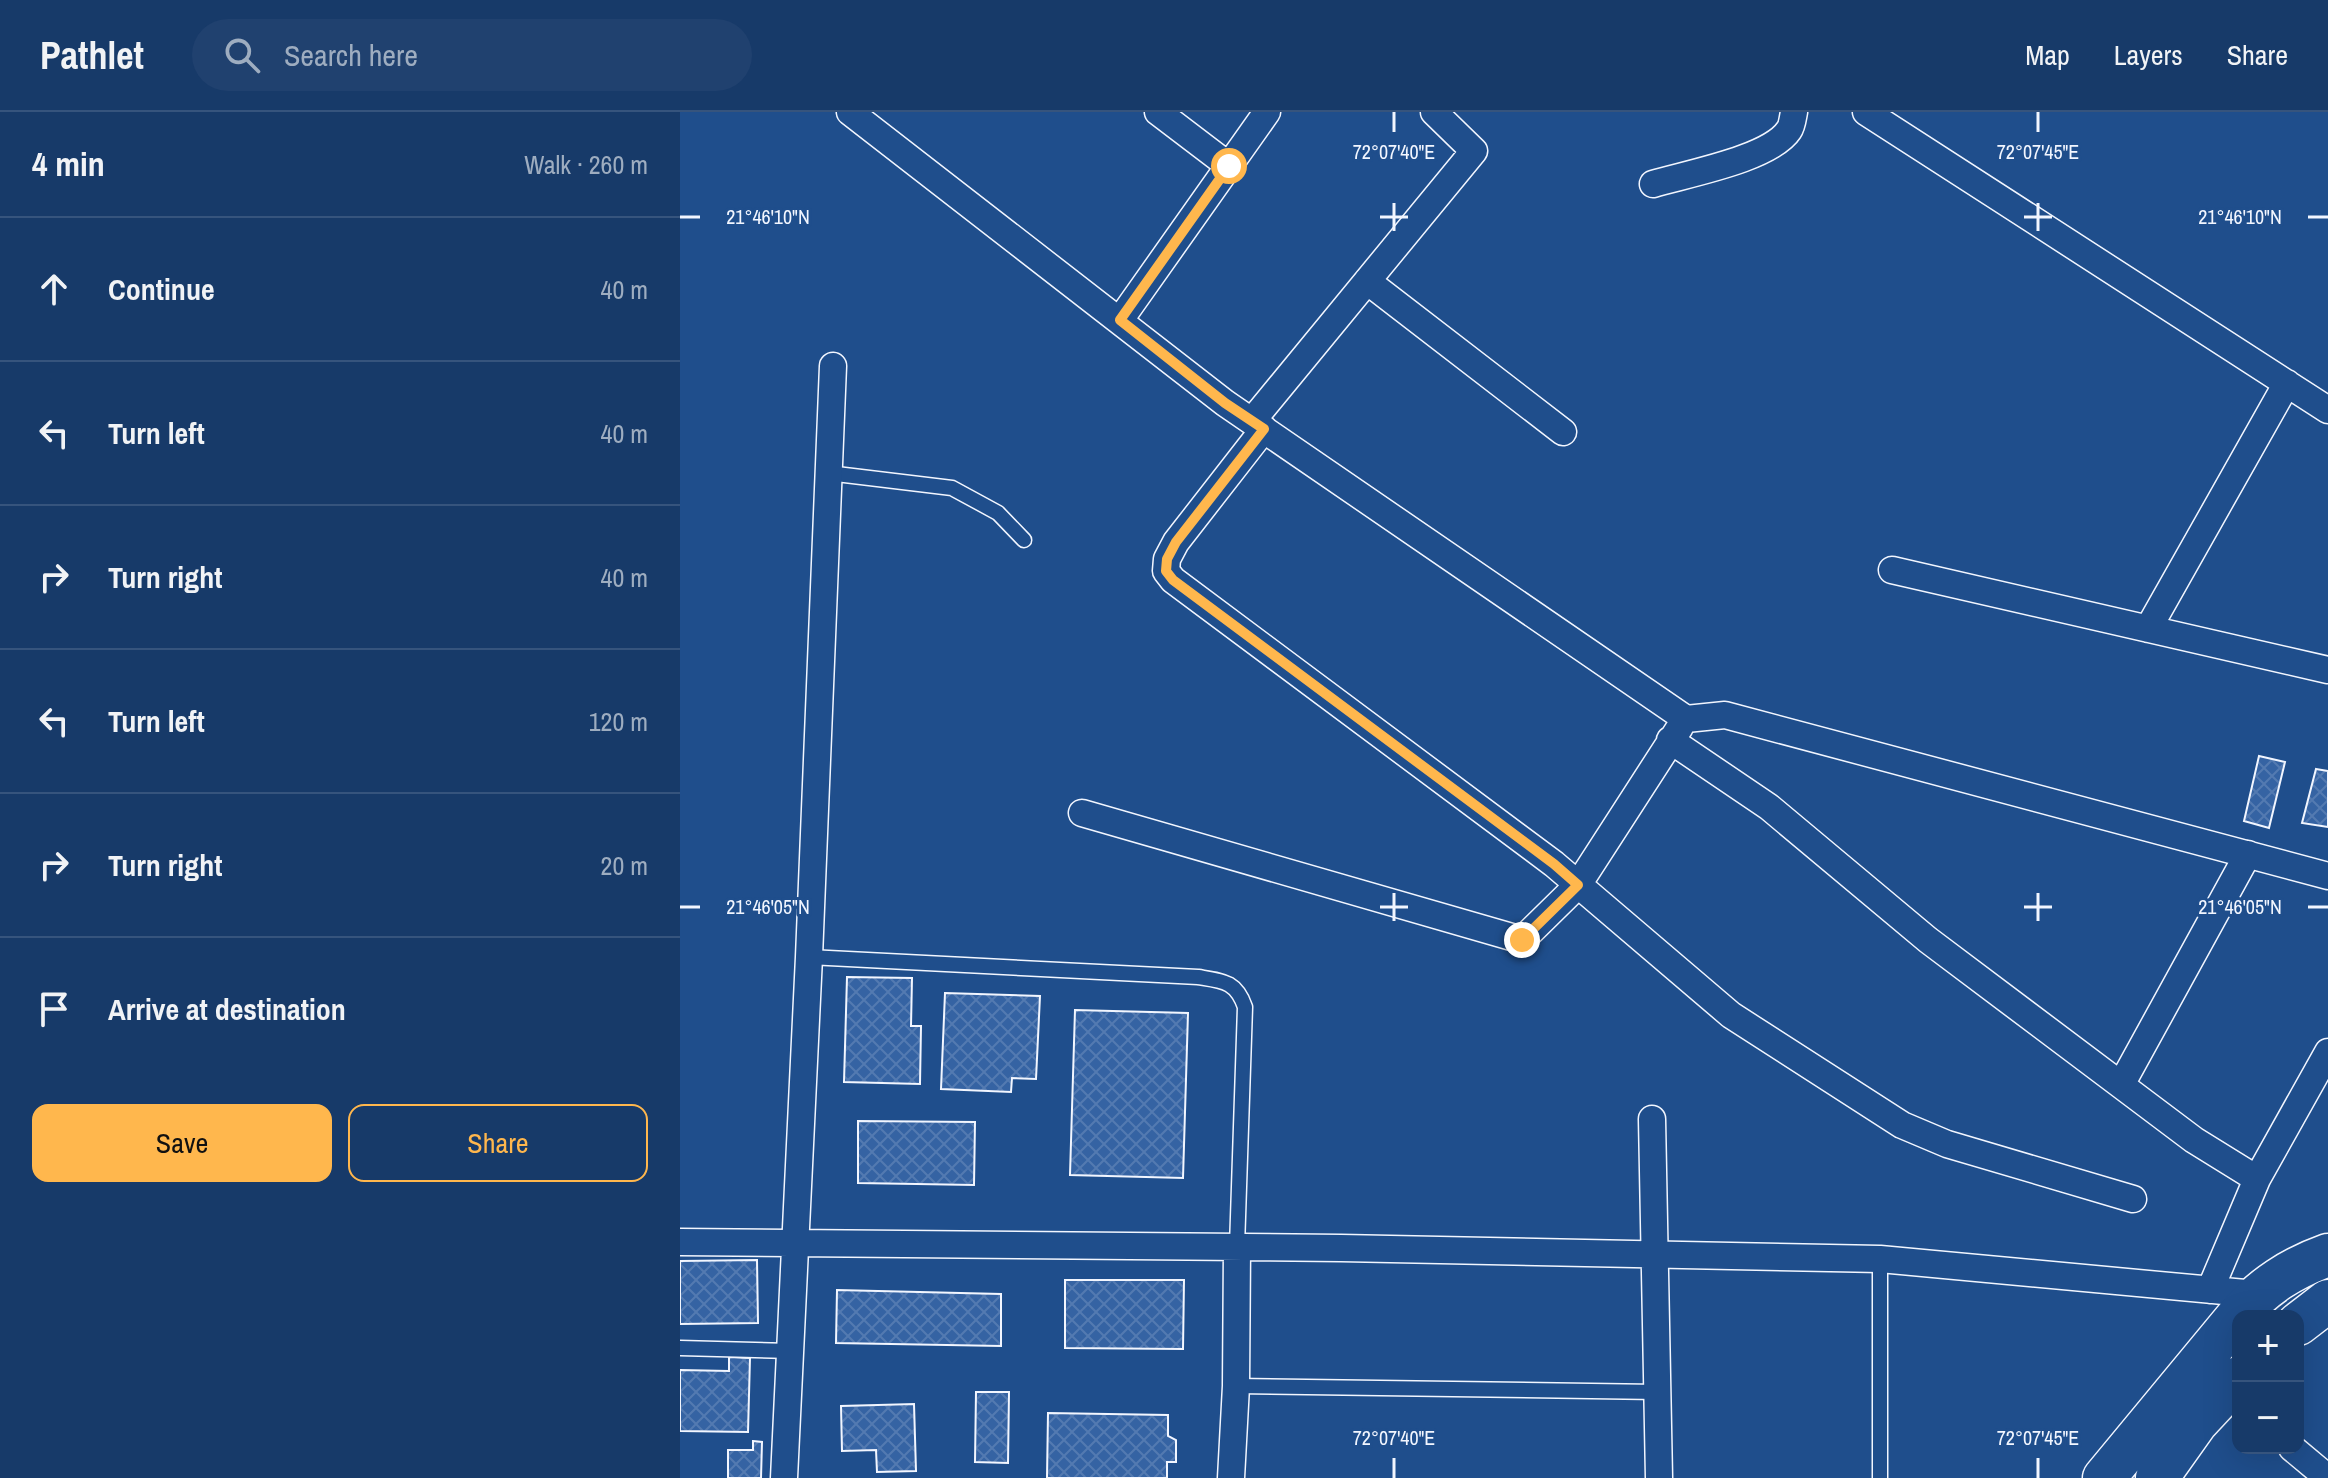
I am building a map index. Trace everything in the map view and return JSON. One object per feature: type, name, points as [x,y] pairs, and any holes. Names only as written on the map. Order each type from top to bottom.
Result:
[{"type":"main road","points":[[2104,1478],[2235,1304],[2299,1265],[2328,1255]]},
{"type":"main road","points":[[2304,1319],[2328,1301]]},
{"type":"main road","points":[[2157,1478],[2196,1423],[2232,1392]]},
{"type":"street","points":[[850,112],[1258,425],[1678,730],[1928,940],[2194,1140],[2257,1179]]},
{"type":"street","points":[[1158,112],[1229,166]]},
{"type":"street","points":[[1120,320],[1267,112]]},
{"type":"street","points":[[1434,112],[1474,151],[1367,281],[1258,425],[1176,542],[1167,559],[1166,571],[1173,580],[1541,854],[1731,1015],[1902,1125],[1947,1144],[2133,1199]]},
{"type":"street","points":[[1653,184],[1752,156],[1772,147],[1789,130],[1794,112]]},
{"type":"street","points":[[1866,112],[2328,410]]},
{"type":"street","points":[[1367,281],[1563,432]]},
{"type":"street","points":[[784,1478],[833,366]]},
{"type":"street","points":[[2148,629],[2287,383]]},
{"type":"street","points":[[1892,570],[2328,670]]},
{"type":"street","points":[[1082,813],[1522,940],[1578,885],[1678,730],[1725,715],[2328,876]]},
{"type":"street","points":[[2121,1085],[2248,854]]},
{"type":"street","points":[[680,1242],[1237,1247],[1880,1259],[2235,1304],[2257,1179],[2328,1052]]},
{"type":"street","points":[[1652,1119],[1659,1478]]},
{"type":"street","points":[[1231,1478],[1236,1386],[1237,1247]]},
{"type":"street","points":[[2299,1454],[2328,1478]]},
{"type":"lane","points":[[828,473],[952,488],[998,513],[1024,540]]},
{"type":"lane","points":[[809,957],[1198,977],[1224,981],[1239,992],[1245,1007],[1237,1247]]},
{"type":"lane","points":[[1880,1259],[1880,1478]]},
{"type":"lane","points":[[680,1348],[790,1351]]},
{"type":"lane","points":[[1236,1386],[1658,1392]]},
{"type":"building","points":[[2259,756],[2285,762],[2269,828],[2244,821]]},
{"type":"building","points":[[2316,769],[2328,771],[2328,827],[2302,823]]},
{"type":"building","points":[[847,977],[912,978],[911,1026],[921,1026],[920,1084],[844,1082]]},
{"type":"building","points":[[945,993],[1040,996],[1036,1079],[1012,1078],[1011,1092],[941,1089]]},
{"type":"building","points":[[1075,1010],[1188,1013],[1183,1178],[1070,1175]]},
{"type":"building","points":[[858,1121],[975,1122],[974,1185],[858,1183]]},
{"type":"building","points":[[757,1260],[758,1323],[680,1324],[680,1261]]},
{"type":"building","points":[[1065,1280],[1184,1280],[1183,1349],[1065,1348]]},
{"type":"building","points":[[837,1290],[1001,1294],[1001,1346],[836,1343]]},
{"type":"building","points":[[729,1357],[750,1358],[748,1432],[680,1431],[680,1370],[729,1371]]},
{"type":"building","points":[[976,1392],[1009,1392],[1008,1463],[975,1462]]},
{"type":"building","points":[[914,1404],[916,1471],[877,1472],[876,1450],[842,1451],[841,1406]]},
{"type":"building","points":[[1048,1413],[1168,1415],[1168,1436],[1176,1440],[1176,1462],[1167,1462],[1167,1478],[1047,1478]]},
{"type":"building","points":[[753,1441],[762,1442],[761,1478],[728,1478],[728,1450],[753,1450]]},
{"type":"route","points":[[1229,166],[1120,320],[1225,403],[1264,429],[1176,542],[1167,559],[1166,571],[1173,580],[1578,885],[1522,940]]}]
